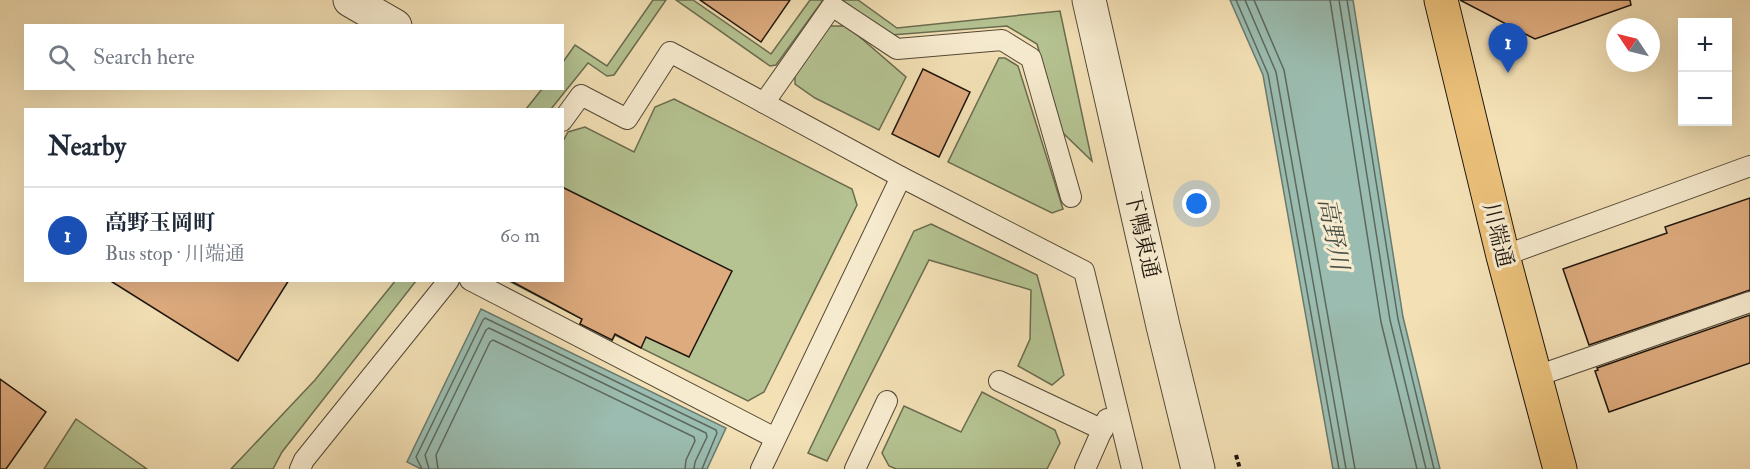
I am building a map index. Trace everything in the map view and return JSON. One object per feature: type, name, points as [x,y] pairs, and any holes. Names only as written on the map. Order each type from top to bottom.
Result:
[{"type":"highway","name":"川端通","points":[[1441,0],[1503,256],[1560,469]]},
{"type":"street","points":[[350,0],[392,24]]},
{"type":"street","name":"下鴨東通","points":[[1089,0],[1198,469]]},
{"type":"lane","points":[[764,103],[832,6],[897,49],[1002,40],[1031,58],[1071,197]]},
{"type":"lane","points":[[564,118],[581,95],[627,119],[670,52],[901,177],[1084,271],[1132,469]]},
{"type":"lane","points":[[1503,256],[1750,166]]},
{"type":"lane","points":[[761,469],[901,177]]},
{"type":"lane","points":[[300,469],[304,460],[447,282]]},
{"type":"lane","points":[[474,282],[775,438]]},
{"type":"lane","points":[[1534,376],[1750,302]]},
{"type":"lane","points":[[999,381],[1102,430]]},
{"type":"lane","points":[[1085,469],[1116,400]]},
{"type":"lane","points":[[855,469],[887,401]]},
{"type":"green space","points":[[653,0],[666,0],[614,75],[607,76],[588,63],[552,108],[527,108],[541,90],[564,90],[564,61],[575,45],[607,66]]},
{"type":"green space","points":[[676,0],[693,0],[771,54],[810,0],[823,0],[776,65],[770,66]]},
{"type":"green space","points":[[842,0],[858,0],[897,28],[1060,11],[1092,161],[1063,133],[1037,44],[1007,26],[891,35]]},
{"type":"green space","points":[[829,26],[847,26],[906,77],[879,130],[815,98],[795,84],[795,75]]},
{"type":"green space","points":[[999,58],[1005,58],[1018,66],[1063,209],[1052,213],[948,162]]},
{"type":"green space","points":[[674,99],[852,189],[857,205],[764,392],[748,401],[615,335],[610,345],[578,329],[582,319],[511,282],[564,282],[564,139],[568,132],[585,127],[634,152],[655,107]]},
{"type":"green space","points":[[931,224],[1037,275],[1064,375],[1052,385],[1018,366],[1030,339],[1031,290],[929,260],[827,461],[808,453],[914,231]]},
{"type":"green space","points":[[394,282],[415,282],[282,452],[273,469],[231,469],[315,380]]},
{"type":"green space","points":[[982,392],[1055,430],[1060,443],[1047,469],[896,469],[889,466],[882,453],[904,406],[961,432]]},
{"type":"green space","points":[[76,419],[147,469],[44,469]]},
{"type":"water","name":"高野川","points":[[1230,0],[1353,0],[1403,317],[1440,469],[1333,469],[1263,75]]},
{"type":"water","points":[[481,309],[726,428],[707,469],[421,469],[407,462]]},
{"type":"building","points":[[700,0],[790,0],[761,42]]},
{"type":"building","points":[[1460,0],[1630,0],[1631,5],[1535,39]]},
{"type":"building","points":[[923,69],[970,92],[939,157],[892,134]]},
{"type":"building","points":[[564,188],[732,271],[689,357],[646,337],[641,348],[615,334],[612,340],[580,324],[582,319],[513,282],[564,282]]},
{"type":"building","points":[[1750,198],[1750,290],[1589,345],[1563,269],[1667,233],[1665,227]]},
{"type":"building","points":[[112,282],[288,282],[238,361]]},
{"type":"building","points":[[1750,315],[1750,363],[1609,412],[1595,371],[1598,370],[1597,368]]},
{"type":"building","points":[[0,379],[46,412],[6,469],[0,469]]},
{"type":"place","name":"高野玉岡町","points":[[1508,73]]}]
